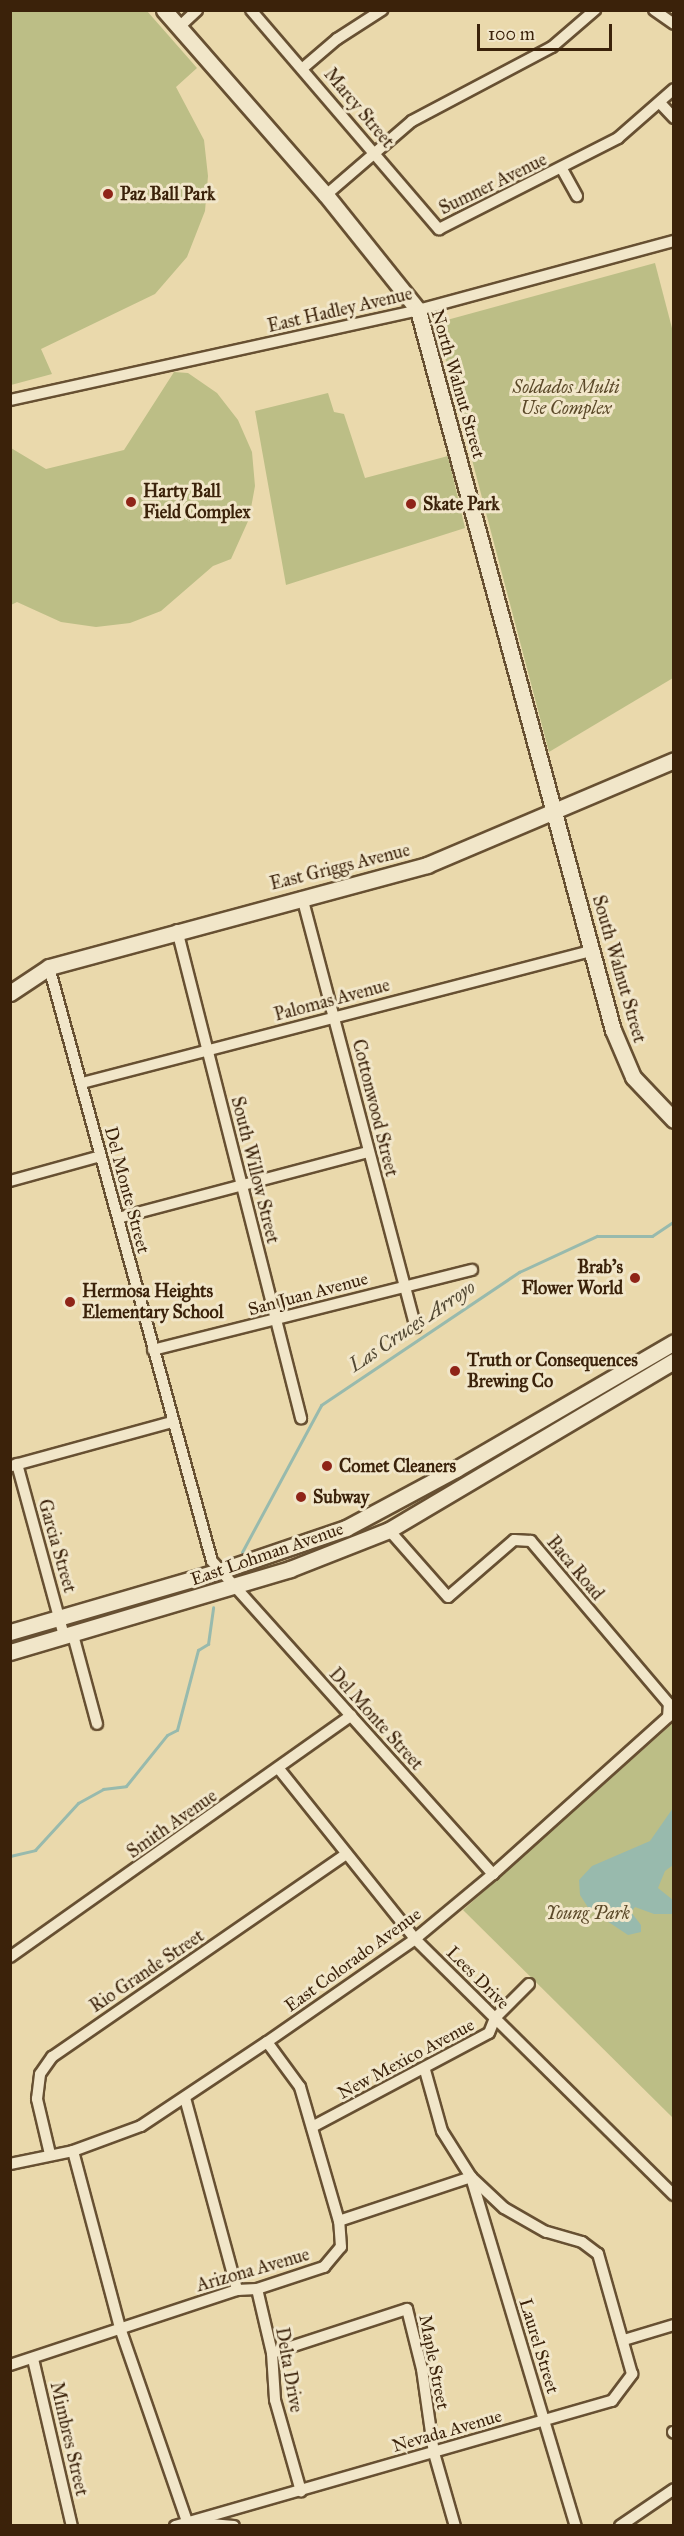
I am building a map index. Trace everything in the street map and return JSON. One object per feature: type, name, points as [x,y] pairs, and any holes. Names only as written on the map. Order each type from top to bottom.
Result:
[{"type":"street","name":"North Walnut Street","points":[[164,10],[326,195],[418,310],[556,813]]},
{"type":"street","points":[[178,28],[197,10]]},
{"type":"street","name":"Marcy Street","points":[[250,10],[303,68],[439,230]]},
{"type":"street","points":[[303,68],[337,39],[382,10]]},
{"type":"street","points":[[326,195],[374,152],[424,113],[552,46],[596,10]]},
{"type":"street","points":[[654,10],[674,24]]},
{"type":"street","name":"Sumner Avenue","points":[[439,230],[562,169],[618,138],[661,104],[674,89]]},
{"type":"street","points":[[661,104],[674,118]]},
{"type":"street","name":"Sumner Avenue","points":[[562,169],[577,196]]},
{"type":"street","name":"East Hadley Avenue","points":[[10,400],[418,310],[674,242]]},
{"type":"street","name":"East Griggs Avenue","points":[[10,993],[49,967],[177,930],[427,865],[556,813],[674,760]]},
{"type":"street","name":"South Walnut Street","points":[[556,813],[613,1030],[633,1077],[674,1120]]},
{"type":"street","name":"Cottonwood Street","points":[[302,897],[416,1327]]},
{"type":"street","name":"South Willow Street","points":[[177,930],[240,1184],[302,1418]]},
{"type":"street","name":"Palomas Avenue","points":[[82,1083],[591,951]]},
{"type":"street","name":"Del Monte Street","points":[[49,967],[172,1422],[216,1566],[493,1874]]},
{"type":"street","points":[[118,1218],[368,1152]]},
{"type":"street","points":[[10,1181],[100,1156]]},
{"type":"street","name":"San Juan Avenue","points":[[153,1350],[472,1270]]},
{"type":"street","name":"East Lohman Avenue","points":[[10,1632],[60,1618],[216,1566],[346,1528],[456,1469],[674,1342]]},
{"type":"street","name":"East Lohman Avenue","points":[[10,1652],[156,1612],[290,1569],[389,1530],[674,1361]]},
{"type":"street","points":[[14,1465],[172,1422]]},
{"type":"street","name":"Garcia Street","points":[[14,1465],[60,1618],[97,1724]]},
{"type":"street","name":"Baca Road","points":[[389,1530],[447,1597],[514,1540],[531,1541],[669,1704],[670,1710]]},
{"type":"street","name":"East Colorado Avenue","points":[[10,2164],[73,2151],[141,2126],[267,2042],[415,1939],[493,1874],[668,1717],[670,1710]]},
{"type":"street","name":"Smith Avenue","points":[[10,1957],[351,1716]]},
{"type":"street","name":"Lees Drive","points":[[279,1769],[345,1855],[415,1939],[674,2195]]},
{"type":"street","name":"Rio Grande Street","points":[[50,2154],[37,2098],[40,2074],[52,2057],[345,1855]]},
{"type":"street","name":"New Mexico Avenue","points":[[312,2127],[425,2070],[489,2034],[495,2018],[529,1984]]},
{"type":"street","points":[[267,2042],[300,2087],[339,2221],[471,2176],[442,2131],[425,2070]]},
{"type":"street","points":[[185,2098],[237,2290]]},
{"type":"street","points":[[73,2151],[120,2328],[188,2522],[234,2526]]},
{"type":"street","name":"Nevada Avenue","points":[[175,2526],[612,2401],[632,2374],[624,2340],[597,2254],[582,2242],[546,2232],[504,2208],[471,2176]]},
{"type":"street","name":"Laurel Street","points":[[471,2176],[576,2526]]},
{"type":"street","name":"Arizona Avenue","points":[[10,2365],[237,2290],[257,2289],[324,2267],[341,2247],[339,2221]]},
{"type":"street","name":"Delta Drive","points":[[257,2289],[272,2353],[275,2400],[301,2491]]},
{"type":"street","name":"Maple Street","points":[[272,2353],[407,2308],[422,2368],[434,2452],[455,2526]]},
{"type":"street","points":[[624,2340],[674,2325]]},
{"type":"street","name":"Mimbres Street","points":[[33,2359],[72,2526]]},
{"type":"street","points":[[620,2526],[674,2489]]},
{"type":"green space","name":"Paz Ball Park","points":[[10,11],[147,11],[197,68],[176,87],[204,140],[208,176],[205,211],[187,257],[155,294],[41,349],[52,374],[11,385]]},
{"type":"green space","name":"Soldados Multi Use Complex","points":[[655,263],[673,332],[673,678],[549,752],[436,323]]},
{"type":"green space","name":"Harty Ball Field Complex","points":[[174,372],[188,373],[217,393],[238,420],[252,452],[255,486],[249,519],[231,559],[213,566],[161,611],[130,623],[96,627],[61,622],[17,602],[11,605],[11,448],[46,469],[124,450]]},
{"type":"green space","points":[[328,393],[334,412],[344,414],[365,478],[448,456],[465,528],[286,585],[255,411]]},
{"type":"green space","name":"Young Park","points":[[673,1723],[673,2118],[463,1910]]},
{"type":"shaded area","points":[[673,1808],[673,1865],[665,1871],[658,1888],[673,1900],[673,1914],[654,1914],[635,1907],[631,1912],[641,1925],[641,1932],[628,1935],[589,1909],[580,1895],[579,1880],[592,1866],[650,1841]]},
{"type":"waterway","name":"Las Cruces Arroyo","points":[[242,1552],[321,1405],[519,1272],[597,1236],[652,1236],[674,1221]]},
{"type":"waterway","name":"Las Cruces Arroyo","points":[[10,1856],[35,1850],[78,1803],[103,1789],[126,1786],[167,1735],[177,1730],[198,1650],[208,1644],[213,1607]]},
{"type":"place","name":"Paz Ball Park","points":[[108,194]]},
{"type":"place","name":"Harty Ball Field Complex","points":[[131,502]]},
{"type":"place","name":"Skate Park","points":[[411,504]]},
{"type":"place","name":"Brab's Flower World","points":[[635,1278]]},
{"type":"place","name":"Hermosa Heights Elementary School","points":[[70,1302]]},
{"type":"place","name":"Truth or Consequences Brewing Co","points":[[455,1371]]},
{"type":"place","name":"Comet Cleaners","points":[[327,1466]]},
{"type":"place","name":"Subway","points":[[301,1497]]}]
